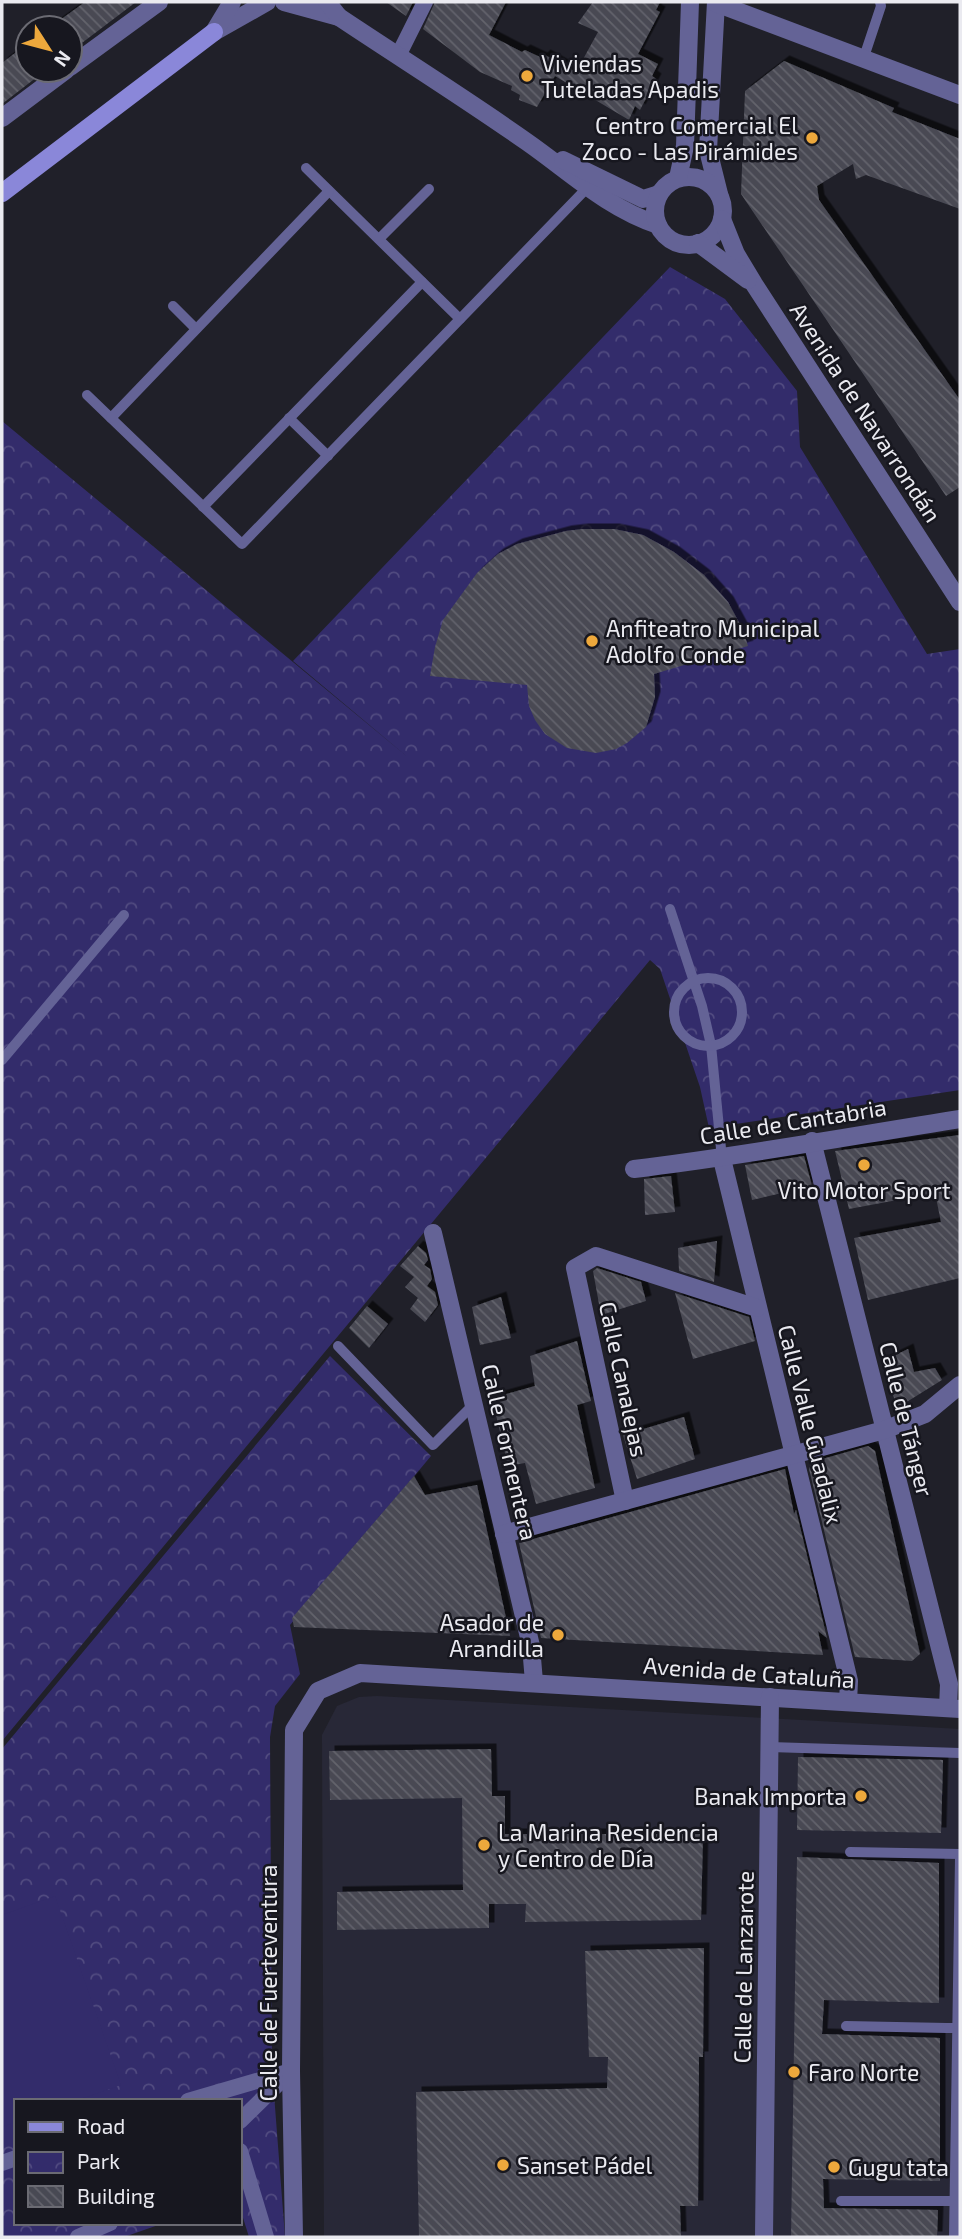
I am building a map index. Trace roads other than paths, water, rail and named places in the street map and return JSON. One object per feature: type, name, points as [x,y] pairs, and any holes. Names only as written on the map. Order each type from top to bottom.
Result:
[{"type":"main road","points":[[2,193],[215,32]]},
{"type":"street","points":[[84,57],[159,2]]},
{"type":"street","points":[[215,32],[232,2]]},
{"type":"street","points":[[215,32],[267,2]]},
{"type":"street","points":[[284,2],[339,17]]},
{"type":"street","points":[[327,2],[339,17],[529,143],[587,188],[640,219],[658,225],[673,241],[691,245],[709,239],[722,219],[723,204],[708,150],[716,2],[960,95]]},
{"type":"street","points":[[398,56],[425,2]]},
{"type":"street","points":[[678,178],[685,146],[690,2]]},
{"type":"street","points":[[2,118],[48,84]]},
{"type":"street","points":[[529,143],[643,199],[659,194]]},
{"type":"street","points":[[658,225],[655,209],[659,194],[667,184],[678,178],[693,177],[706,181],[719,194]]},
{"type":"street","name":"Avenida de Navarrondán","points":[[722,219],[736,254],[754,284],[959,597]]},
{"type":"street","name":"Avenida de Navarrondán","points":[[698,243],[754,284]]},
{"type":"street","name":"Calle de Cantabria","points":[[634,1169],[722,1158],[960,1119]]},
{"type":"street","name":"Calle de Tánger","points":[[813,1142],[954,1709]]},
{"type":"street","name":"Calle Valle Guadalix","points":[[722,1158],[849,1681],[848,1702]]},
{"type":"street","name":"Calle Formentera","points":[[433,1233],[531,1646],[534,1682]]},
{"type":"street","name":"Calle Canalejas","points":[[625,1501],[575,1268],[596,1256],[757,1308]]},
{"type":"street","points":[[505,1534],[884,1430],[925,1414],[960,1385]]},
{"type":"street","name":"Avenida de Cataluña","points":[[294,1730],[318,1691],[360,1672],[954,1709]]},
{"type":"street","name":"Calle de Lanzarote","points":[[764,2237],[770,1698]]},
{"type":"street","name":"Calle de Fuerteventura","points":[[294,1730],[290,2071],[294,2237]]},
{"type":"street","points":[[202,2099],[223,2096],[290,2071]]},
{"type":"street","points":[[242,2119],[290,2071]]},
{"type":"street","points":[[242,2158],[265,2237]]},
{"type":"street","points":[[78,2237],[105,2225]]},
{"type":"lane","points":[[864,57],[880,2]]},
{"type":"lane","points":[[306,168],[460,319]]},
{"type":"lane","points":[[88,395],[242,544],[587,188]]},
{"type":"lane","points":[[379,239],[429,189]]},
{"type":"lane","points":[[111,418],[329,191]]},
{"type":"lane","points":[[203,507],[422,282]]},
{"type":"lane","points":[[173,306],[196,329]]},
{"type":"lane","points":[[289,418],[328,456]]},
{"type":"lane","points":[[670,908],[711,1045],[722,1158]]},
{"type":"lane","points":[[2,1060],[124,915]]},
{"type":"lane","points":[[702,978],[719,980],[735,992],[742,1014],[739,1026],[732,1035],[723,1042],[711,1045],[691,1041],[683,1035],[674,1016],[678,996],[694,981],[702,978]]},
{"type":"lane","points":[[338,1346],[433,1445],[474,1405]]},
{"type":"lane","points":[[770,1747],[960,1753]]},
{"type":"lane","points":[[850,1852],[957,1855],[954,2237]]},
{"type":"lane","points":[[846,2026],[960,2028]]},
{"type":"lane","points":[[841,2201],[960,2201]]},
{"type":"place","name":"Viviendas Tuteladas Apadis","points":[[527,76]]},
{"type":"place","name":"Centro Comercial El Zoco - Las Pirámides","points":[[812,138]]},
{"type":"place","name":"Anfiteatro Municipal Adolfo Conde","points":[[592,641]]},
{"type":"place","name":"Vito Motor Sport","points":[[864,1165]]},
{"type":"place","name":"Asador de Arandilla","points":[[558,1635]]},
{"type":"place","name":"Banak Importa","points":[[861,1796]]},
{"type":"place","name":"La Marina Residencia y Centro de Día","points":[[484,1845]]},
{"type":"place","name":"Faro Norte","points":[[794,2072]]},
{"type":"place","name":"Sanset Pádel","points":[[503,2165]]},
{"type":"place","name":"Gugu tata","points":[[834,2167]]}]
